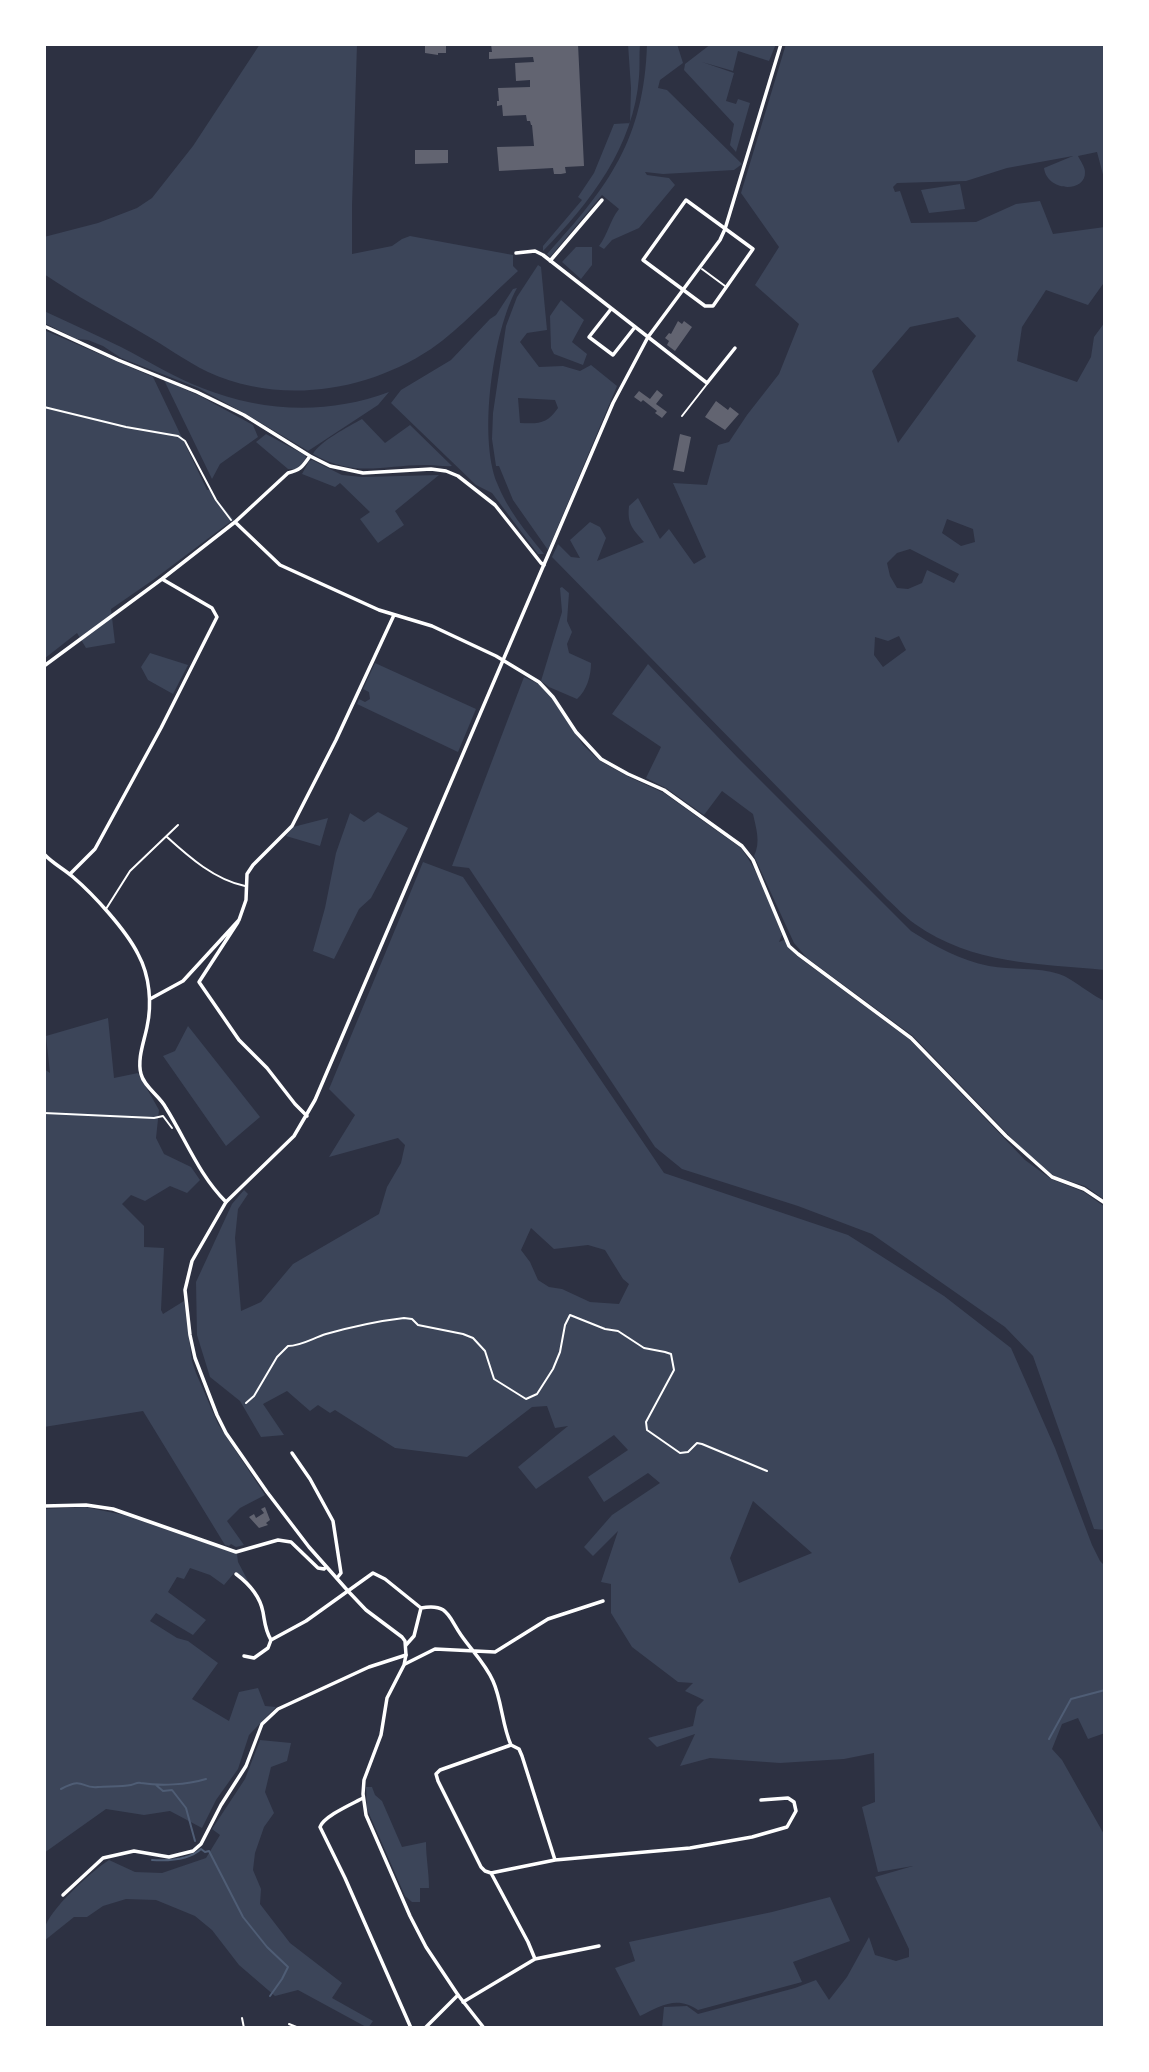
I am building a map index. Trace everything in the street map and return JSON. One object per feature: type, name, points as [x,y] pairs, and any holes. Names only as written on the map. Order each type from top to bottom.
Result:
[{"type":"street","points":[[484,2028],[427,1949],[371,1828],[363,1798],[364,1780],[381,1735],[387,1698],[404,1665],[406,1645],[402,1637],[366,1609],[326,1567],[288,1521],[226,1433],[195,1358],[185,1290],[192,1261],[226,1202],[286,1145],[307,1116],[613,403],[648,337],[720,240],[725,229],[781,44]]},
{"type":"street","points":[[550,261],[602,200]]},
{"type":"street","points":[[686,200],[725,229],[753,249],[712,306],[705,306],[643,260],[686,200]]},
{"type":"street","points":[[516,253],[535,251],[550,261],[707,383],[736,348]]},
{"type":"street","points":[[611,309],[589,337],[612,355],[635,327]]},
{"type":"street","points":[[44,326],[197,392],[244,415],[310,456],[337,468],[363,473],[431,469],[458,476],[495,505],[544,565]]},
{"type":"street","points":[[44,666],[235,522],[288,473],[301,469],[310,456]]},
{"type":"street","points":[[235,522],[280,565],[394,615],[432,626],[496,656],[540,682],[576,732],[601,759],[664,790],[742,846],[752,860],[789,946],[911,1038],[998,1128],[1052,1177],[1084,1189],[1105,1203]]},
{"type":"street","points":[[70,874],[95,849],[217,617],[212,608],[162,579]]},
{"type":"street","points":[[307,1116],[267,1068],[239,1040],[199,982],[237,926],[246,900],[247,874],[292,826],[342,728],[394,615]]},
{"type":"street","points":[[44,854],[70,874],[105,911],[138,954],[150,999],[140,1073],[166,1106],[202,1172],[226,1202]]},
{"type":"street","points":[[150,999],[183,981],[239,920]]},
{"type":"street","points":[[292,1453],[333,1521],[341,1573],[337,1578]]},
{"type":"street","points":[[44,1506],[86,1505],[113,1509],[236,1552],[278,1540],[291,1542],[318,1568],[326,1567]]},
{"type":"street","points":[[244,1656],[254,1658],[268,1648],[271,1640],[306,1620],[373,1573],[385,1579],[421,1608],[441,1607],[448,1612],[493,1681],[511,1745]]},
{"type":"street","points":[[236,1574],[246,1582],[260,1601],[264,1626],[271,1640]]},
{"type":"street","points":[[404,1665],[435,1649],[485,1652],[501,1649],[548,1619],[603,1601]]},
{"type":"street","points":[[406,1645],[414,1636],[421,1608]]},
{"type":"street","points":[[63,1895],[103,1858],[134,1851],[169,1857],[193,1851],[201,1844],[221,1805],[238,1780],[262,1724],[278,1709],[369,1667],[406,1656]]},
{"type":"street","points":[[555,1860],[519,1749],[511,1745],[440,1770],[436,1774],[481,1867],[491,1873],[555,1860],[690,1847],[752,1837],[787,1827],[796,1811],[794,1802],[788,1798],[761,1800]]},
{"type":"street","points":[[363,1798],[328,1817],[320,1827],[411,2028]]},
{"type":"street","points":[[491,1873],[536,1959]]},
{"type":"street","points":[[463,2002],[536,1959],[599,1946]]},
{"type":"street","points":[[425,2028],[458,1995]]},
{"type":"lane","points":[[700,267],[726,287]]},
{"type":"lane","points":[[682,416],[707,383]]},
{"type":"lane","points":[[105,911],[130,871],[178,825]]},
{"type":"lane","points":[[166,836],[186,854],[223,878],[233,884],[246,886]]},
{"type":"lane","points":[[242,2018],[244,2028]]},
{"type":"lane","points":[[289,2024],[299,2028]]},
{"type":"path","points":[[44,407],[126,427],[178,436],[185,441],[216,499],[235,522]]},
{"type":"path","points":[[44,1113],[154,1118],[163,1116],[173,1130],[179,1132]]},
{"type":"path","points":[[246,1403],[254,1396],[277,1357],[288,1346],[296,1346],[315,1337],[347,1328],[404,1318],[412,1319],[418,1325],[473,1338],[485,1350],[494,1379],[521,1398],[529,1399],[537,1394],[553,1369],[570,1315],[605,1329],[618,1331],[644,1348],[671,1354],[674,1370],[646,1422],[647,1430],[680,1453],[688,1452],[696,1443],[702,1444],[768,1471]]},
{"type":"shaded area","points":[[260,44],[357,44],[352,254],[392,246],[410,236],[513,255],[513,266],[518,271],[431,349],[406,364],[351,384],[293,391],[236,382],[208,372],[44,274],[44,237],[98,223],[137,208],[152,198],[193,146]]},
{"type":"shaded area","points":[[628,44],[640,44],[639,77],[630,121],[631,88]]},
{"type":"shaded area","points":[[647,44],[677,44],[683,63],[660,80],[658,88],[667,90],[742,164],[734,170],[663,174],[645,172],[647,175],[669,178],[675,185],[639,228],[612,240],[604,249],[599,246],[619,209],[602,195],[550,257],[547,254],[588,206],[619,159],[639,107]]},
{"type":"shaded area","points":[[711,44],[776,44],[769,61],[738,51],[733,71],[702,62],[734,73],[726,101],[736,104],[738,99],[750,103],[736,152],[730,145],[734,124],[684,70],[685,64]]},
{"type":"shaded area","points":[[786,44],[1105,44],[1105,182],[1097,152],[1078,156],[1085,172],[1084,179],[1073,186],[1066,187],[1052,182],[1044,168],[1073,156],[1007,168],[966,181],[897,183],[893,187],[895,192],[900,191],[911,223],[976,222],[1016,204],[1040,201],[1053,234],[1105,227],[1105,284],[1088,305],[1046,290],[1022,327],[1017,361],[1077,382],[1091,357],[1094,337],[1105,322],[1105,970],[1030,963],[983,955],[960,948],[911,921],[552,557],[558,544],[571,557],[580,558],[570,540],[590,522],[600,527],[606,538],[597,561],[644,542],[634,530],[629,518],[629,506],[638,498],[660,539],[669,529],[694,564],[706,557],[673,483],[707,485],[718,445],[729,442],[779,374],[799,324],[755,285],[779,247],[741,193]],"holes":[[[958,317],[976,336],[898,443],[872,371],[910,327]],[[947,519],[973,529],[975,542],[961,546],[942,533]],[[910,549],[959,574],[954,583],[927,570],[922,583],[908,589],[897,588],[887,563],[897,553]],[[899,636],[906,650],[883,667],[874,655],[875,637],[888,641]]]},
{"type":"shaded area","points":[[629,123],[619,150],[593,193],[543,251],[543,246],[582,200],[578,197],[594,173],[614,124]]},
{"type":"shaded area","points":[[960,184],[965,209],[929,213],[921,190]]},
{"type":"shaded area","points":[[576,247],[592,247],[592,265],[581,279],[562,262]]},
{"type":"shaded area","points":[[538,265],[541,267],[547,330],[527,333],[520,342],[539,367],[563,366],[580,371],[591,365],[617,386],[548,550],[513,500],[499,466],[496,466],[492,439],[493,413],[506,326],[517,297]],"holes":[[[518,398],[555,400],[558,408],[546,420],[520,423]]]},
{"type":"shaded area","points":[[517,288],[508,307],[495,356],[489,412],[491,463],[506,502],[544,554],[538,554],[492,493],[476,485],[391,403],[401,390],[451,360],[496,315],[513,289]]},
{"type":"shaded area","points":[[561,300],[584,320],[572,342],[587,354],[583,365],[554,354],[551,348],[550,316]]},
{"type":"shaded area","points":[[44,311],[192,384],[248,402],[295,408],[319,407],[389,392],[378,405],[308,451],[198,388],[121,358],[103,346],[77,339],[44,323]]},
{"type":"shaded area","points":[[44,330],[153,377],[207,490],[212,490],[234,520],[111,609],[115,643],[86,648],[77,633],[44,659]]},
{"type":"shaded area","points":[[164,380],[253,425],[258,437],[220,464],[212,479]]},
{"type":"shaded area","points":[[362,419],[385,443],[410,425],[452,466],[357,468],[329,462],[313,454],[328,439]]},
{"type":"shaded area","points":[[266,434],[305,455],[306,458],[298,469],[288,469],[256,442]]},
{"type":"shaded area","points":[[312,460],[342,475],[439,475],[395,511],[404,525],[378,543],[360,519],[370,512],[340,483],[335,487],[302,474]]},
{"type":"shaded area","points":[[562,587],[569,593],[567,621],[572,632],[567,644],[569,653],[591,663],[588,682],[577,699],[541,681],[562,612]]},
{"type":"shaded area","points":[[150,653],[188,665],[173,694],[148,680],[141,667]]},
{"type":"shaded area","points":[[375,663],[476,709],[458,752],[357,704],[359,699],[365,702],[370,699],[369,692],[363,689]]},
{"type":"shaded area","points":[[648,664],[911,931],[948,952],[978,963],[1059,974],[1105,1001],[1105,1200],[1085,1186],[1054,1176],[1029,1156],[913,1036],[807,958],[794,943],[754,856],[758,840],[753,814],[722,791],[704,815],[666,788],[646,778],[661,747],[612,714]]},
{"type":"shaded area","points":[[524,677],[539,684],[550,695],[583,745],[600,761],[664,793],[741,848],[754,868],[769,902],[782,935],[779,942],[784,940],[797,956],[909,1039],[1025,1160],[1051,1179],[1084,1192],[1105,1207],[1105,1530],[1094,1529],[1033,1356],[1005,1327],[872,1234],[798,1206],[682,1169],[655,1147],[469,868],[452,866]]},
{"type":"shaded area","points":[[378,812],[408,828],[371,898],[359,909],[334,959],[313,951],[336,853],[350,813],[364,822]]},
{"type":"shaded area","points":[[328,818],[320,846],[286,836],[293,827]]},
{"type":"shaded area","points":[[423,862],[463,877],[664,1173],[848,1235],[944,1296],[1011,1348],[1055,1448],[1092,1545],[1105,1566],[1105,1733],[1088,1739],[1078,1718],[1062,1724],[1052,1749],[1062,1760],[1105,1836],[1105,2028],[662,2028],[664,2007],[687,2006],[698,2014],[816,1980],[829,2000],[847,1977],[869,1937],[875,1955],[896,1961],[909,1957],[909,1949],[875,1877],[913,1866],[878,1872],[862,1807],[875,1802],[874,1753],[844,1759],[780,1763],[710,1758],[680,1766],[695,1734],[657,1747],[648,1738],[693,1726],[697,1707],[704,1700],[685,1691],[693,1683],[678,1682],[632,1647],[611,1613],[611,1584],[601,1582],[618,1531],[593,1556],[584,1547],[612,1515],[660,1483],[648,1473],[604,1502],[588,1477],[628,1450],[614,1435],[536,1489],[518,1467],[568,1426],[555,1428],[547,1406],[532,1407],[467,1457],[395,1448],[335,1410],[330,1413],[318,1405],[310,1411],[287,1391],[263,1404],[284,1435],[261,1437],[240,1401],[210,1377],[197,1335],[196,1282],[232,1204],[244,1190],[248,1194],[238,1209],[235,1238],[241,1311],[261,1302],[293,1264],[379,1214],[387,1187],[401,1163],[405,1145],[398,1138],[329,1157],[355,1115],[329,1089]],"holes":[[[531,1228],[554,1249],[588,1245],[605,1250],[629,1284],[619,1304],[590,1302],[562,1289],[549,1287],[538,1280],[521,1250]],[[753,1501],[812,1553],[739,1583],[730,1558]]]},
{"type":"shaded area","points":[[108,1018],[114,1078],[138,1073],[159,1110],[156,1138],[164,1154],[191,1167],[200,1180],[187,1193],[170,1186],[145,1201],[131,1195],[122,1204],[144,1226],[144,1247],[164,1248],[161,1310],[163,1314],[184,1301],[196,1373],[218,1424],[265,1495],[240,1508],[227,1521],[244,1545],[236,1547],[225,1545],[143,1411],[44,1427],[44,1069],[50,1073],[46,1036]]},
{"type":"shaded area","points":[[188,1026],[260,1117],[226,1146],[163,1056],[175,1051]]},
{"type":"shaded area","points":[[85,1507],[124,1515],[237,1554],[248,1581],[235,1572],[224,1585],[210,1575],[190,1568],[184,1579],[177,1577],[168,1592],[206,1620],[193,1635],[156,1613],[150,1621],[177,1638],[188,1641],[218,1663],[192,1699],[229,1721],[239,1692],[258,1688],[265,1706],[276,1707],[249,1735],[238,1769],[216,1800],[202,1828],[170,1811],[144,1815],[106,1809],[44,1853],[44,1509]]},
{"type":"shaded area","points":[[260,1740],[291,1743],[287,1761],[271,1767],[265,1792],[274,1813],[264,1827],[255,1853],[253,1870],[261,1889],[260,1904],[290,1943],[342,1983],[332,1998],[373,2021],[368,2028],[298,1990],[275,1996],[239,1965],[212,1930],[195,1916],[156,1900],[126,1899],[103,1906],[87,1917],[74,1917],[44,1941],[47,1921],[62,1902],[109,1860],[135,1872],[162,1873],[206,1858],[220,1835],[212,1829],[245,1779]]},
{"type":"shaded area","points":[[366,1787],[372,1787],[375,1795],[382,1801],[402,1847],[426,1842],[429,1888],[420,1888],[420,1902],[412,1902],[405,1896],[367,1809]]},
{"type":"shaded area","points":[[830,1897],[850,1941],[793,1962],[802,1982],[698,2010],[683,2003],[676,2003],[640,2016],[615,1968],[635,1961],[629,1942]]},
{"type":"building","points":[[425,44],[446,44],[446,53],[425,53]]},
{"type":"building","points":[[491,44],[578,44],[584,166],[565,167],[566,173],[561,174],[554,174],[553,168],[499,171],[497,147],[534,146],[532,125],[527,121],[526,115],[503,116],[502,105],[497,106],[498,88],[530,87],[530,80],[516,81],[515,63],[534,62],[533,57],[489,59]]},
{"type":"building","points":[[415,150],[448,150],[448,163],[415,164]]},
{"type":"building","points":[[678,321],[682,324],[684,321],[692,327],[675,351],[667,345],[669,341],[665,338],[671,334]]},
{"type":"building","points":[[657,390],[663,395],[656,404],[667,412],[662,418],[643,400],[641,402],[634,397],[639,391],[650,399]]},
{"type":"building","points":[[716,401],[739,414],[725,430],[705,417]]},
{"type":"building","points":[[680,434],[691,437],[684,472],[673,470]]},
{"type":"building","points":[[265,1507],[270,1520],[266,1523],[268,1525],[259,1528],[249,1517],[254,1514],[256,1518],[264,1513],[261,1509]]},
{"type":"waterway","points":[[1049,1739],[1071,1699],[1105,1690]]},
{"type":"waterway","points":[[61,1789],[74,1783],[98,1787],[138,1783],[190,1783],[206,1779]]},
{"type":"waterway","points":[[156,1785],[163,1791],[172,1790],[186,1808],[195,1841]]},
{"type":"waterway","points":[[152,1860],[184,1858],[201,1849],[209,1851],[243,1917],[267,1947],[288,1967],[270,1996]]}]
